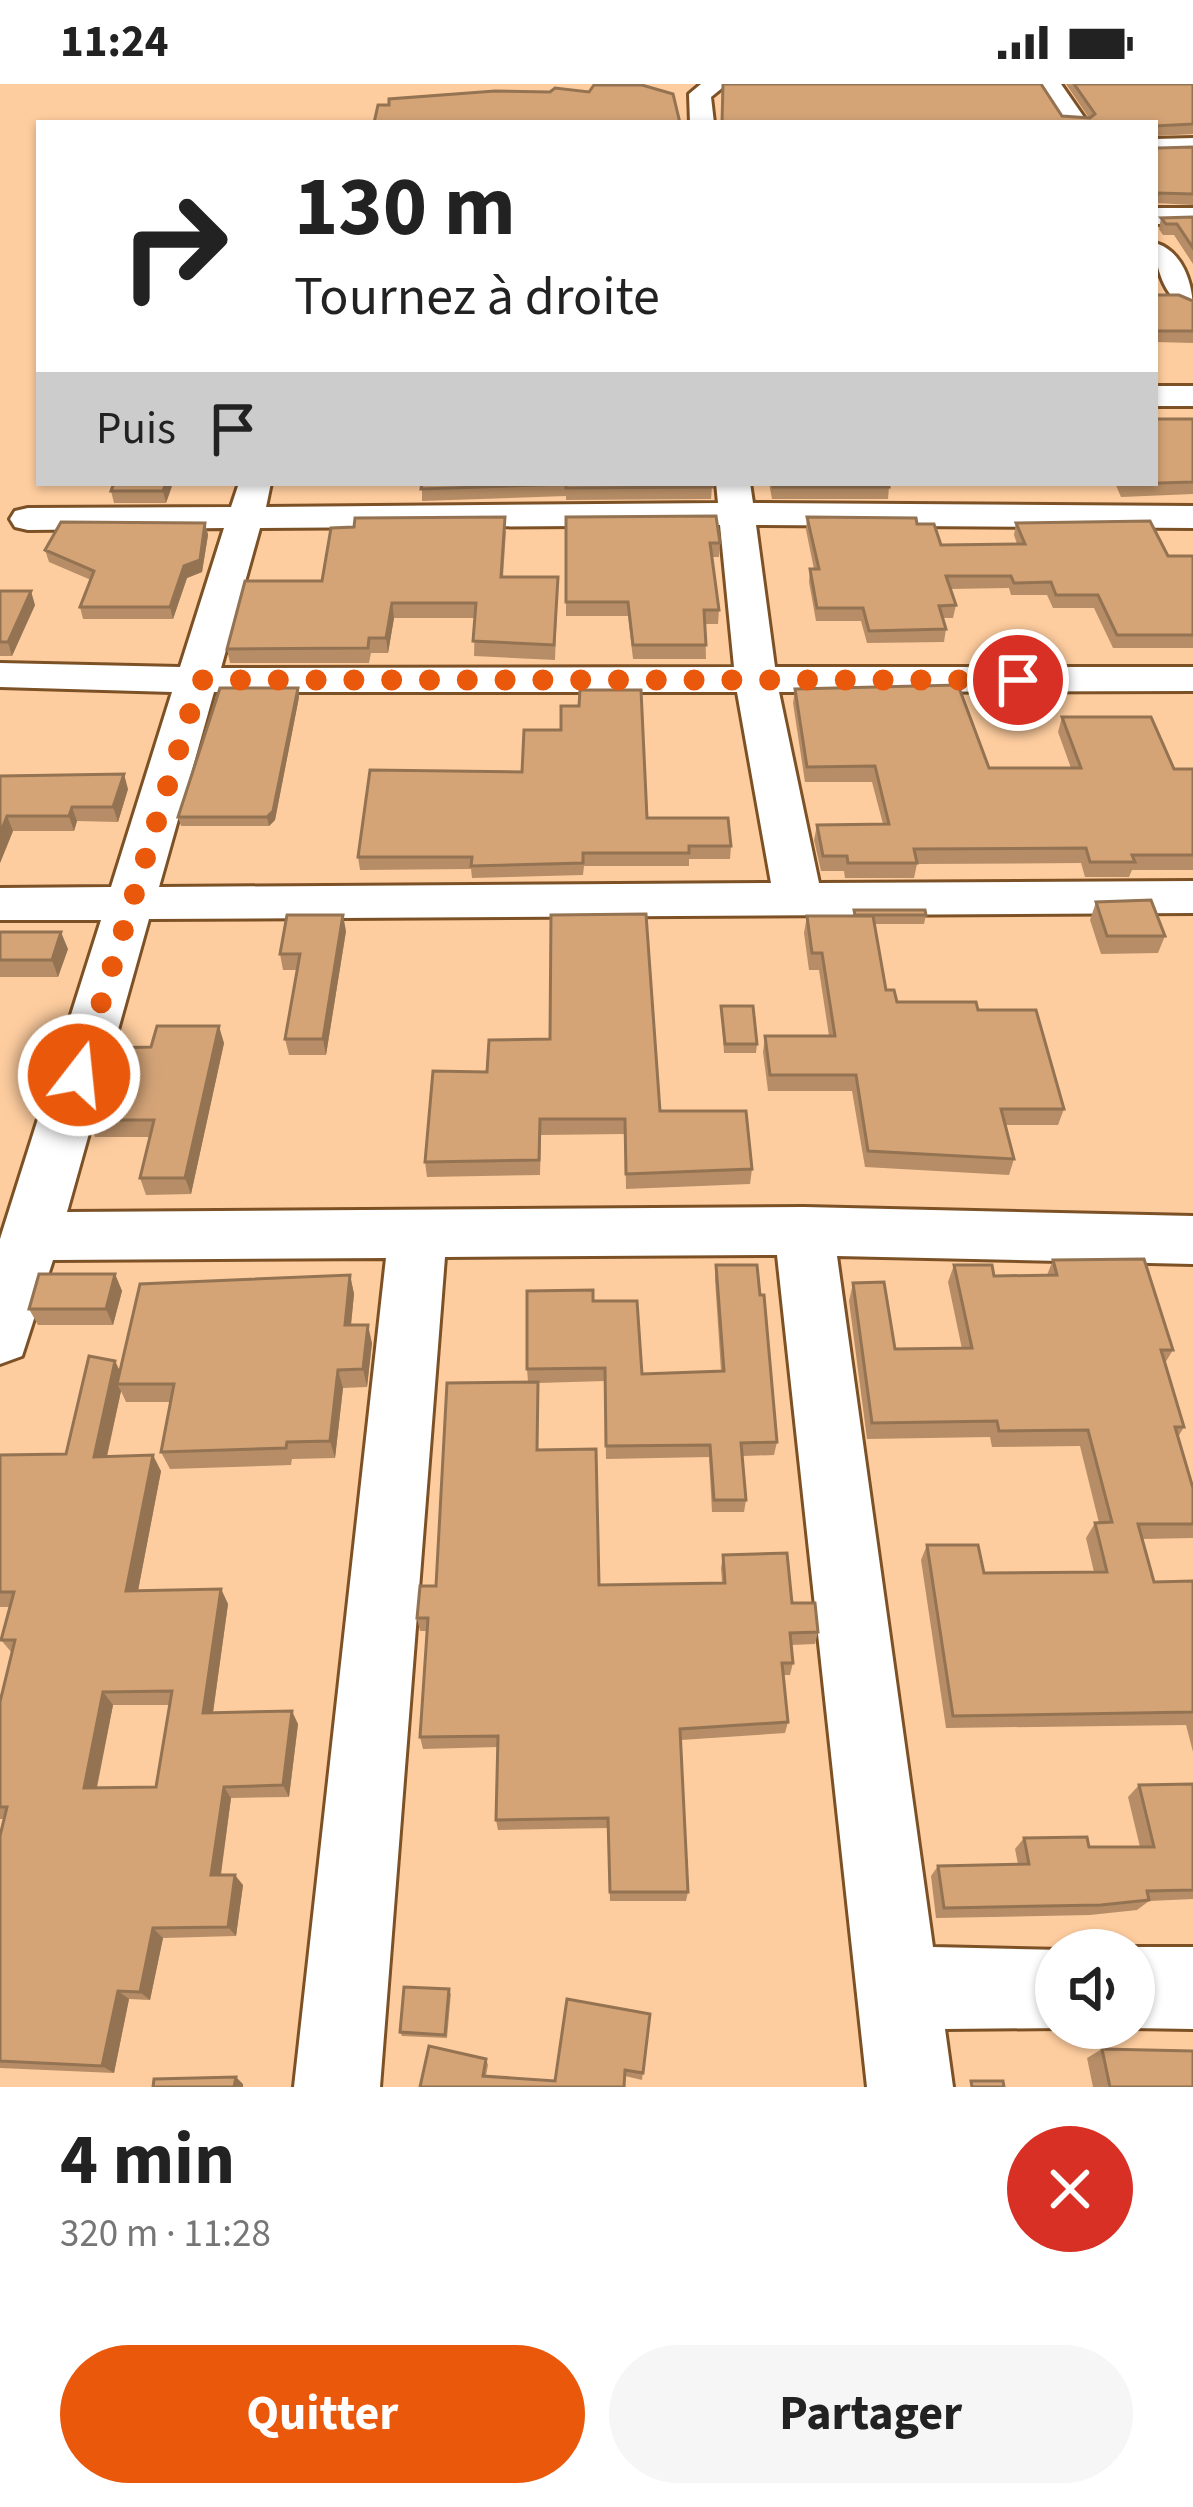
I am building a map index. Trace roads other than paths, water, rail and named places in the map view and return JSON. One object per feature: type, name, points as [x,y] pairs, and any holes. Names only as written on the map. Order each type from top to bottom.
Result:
[{"type":"street","points":[[702,120],[700,94],[716,84]]},
{"type":"street","points":[[1050,84],[1074,120]]},
{"type":"street","points":[[1158,146],[1193,146]]},
{"type":"street","points":[[1158,216],[1193,216]]},
{"type":"street","points":[[1158,255],[1191,297]]},
{"type":"street","points":[[1158,294],[1191,297]]},
{"type":"street","points":[[1158,396],[1193,396]]},
{"type":"street","points":[[736,498],[756,681],[798,898]]},
{"type":"street","points":[[28,519],[250,501],[736,498],[1193,517]]},
{"type":"street","points":[[0,1336],[24,1214],[129,905],[250,501]]},
{"type":"street","points":[[0,675],[200,680],[1193,679]]},
{"type":"street","points":[[0,904],[1193,897]]},
{"type":"street","points":[[24,1214],[418,1231],[805,1231],[1193,1240]]},
{"type":"street","points":[[338,2087],[418,1231]]},
{"type":"street","points":[[805,1231],[910,2087]]},
{"type":"street","points":[[895,1988],[1035,1988]]},
{"type":"street","points":[[1155,1988],[1193,1988]]}]
